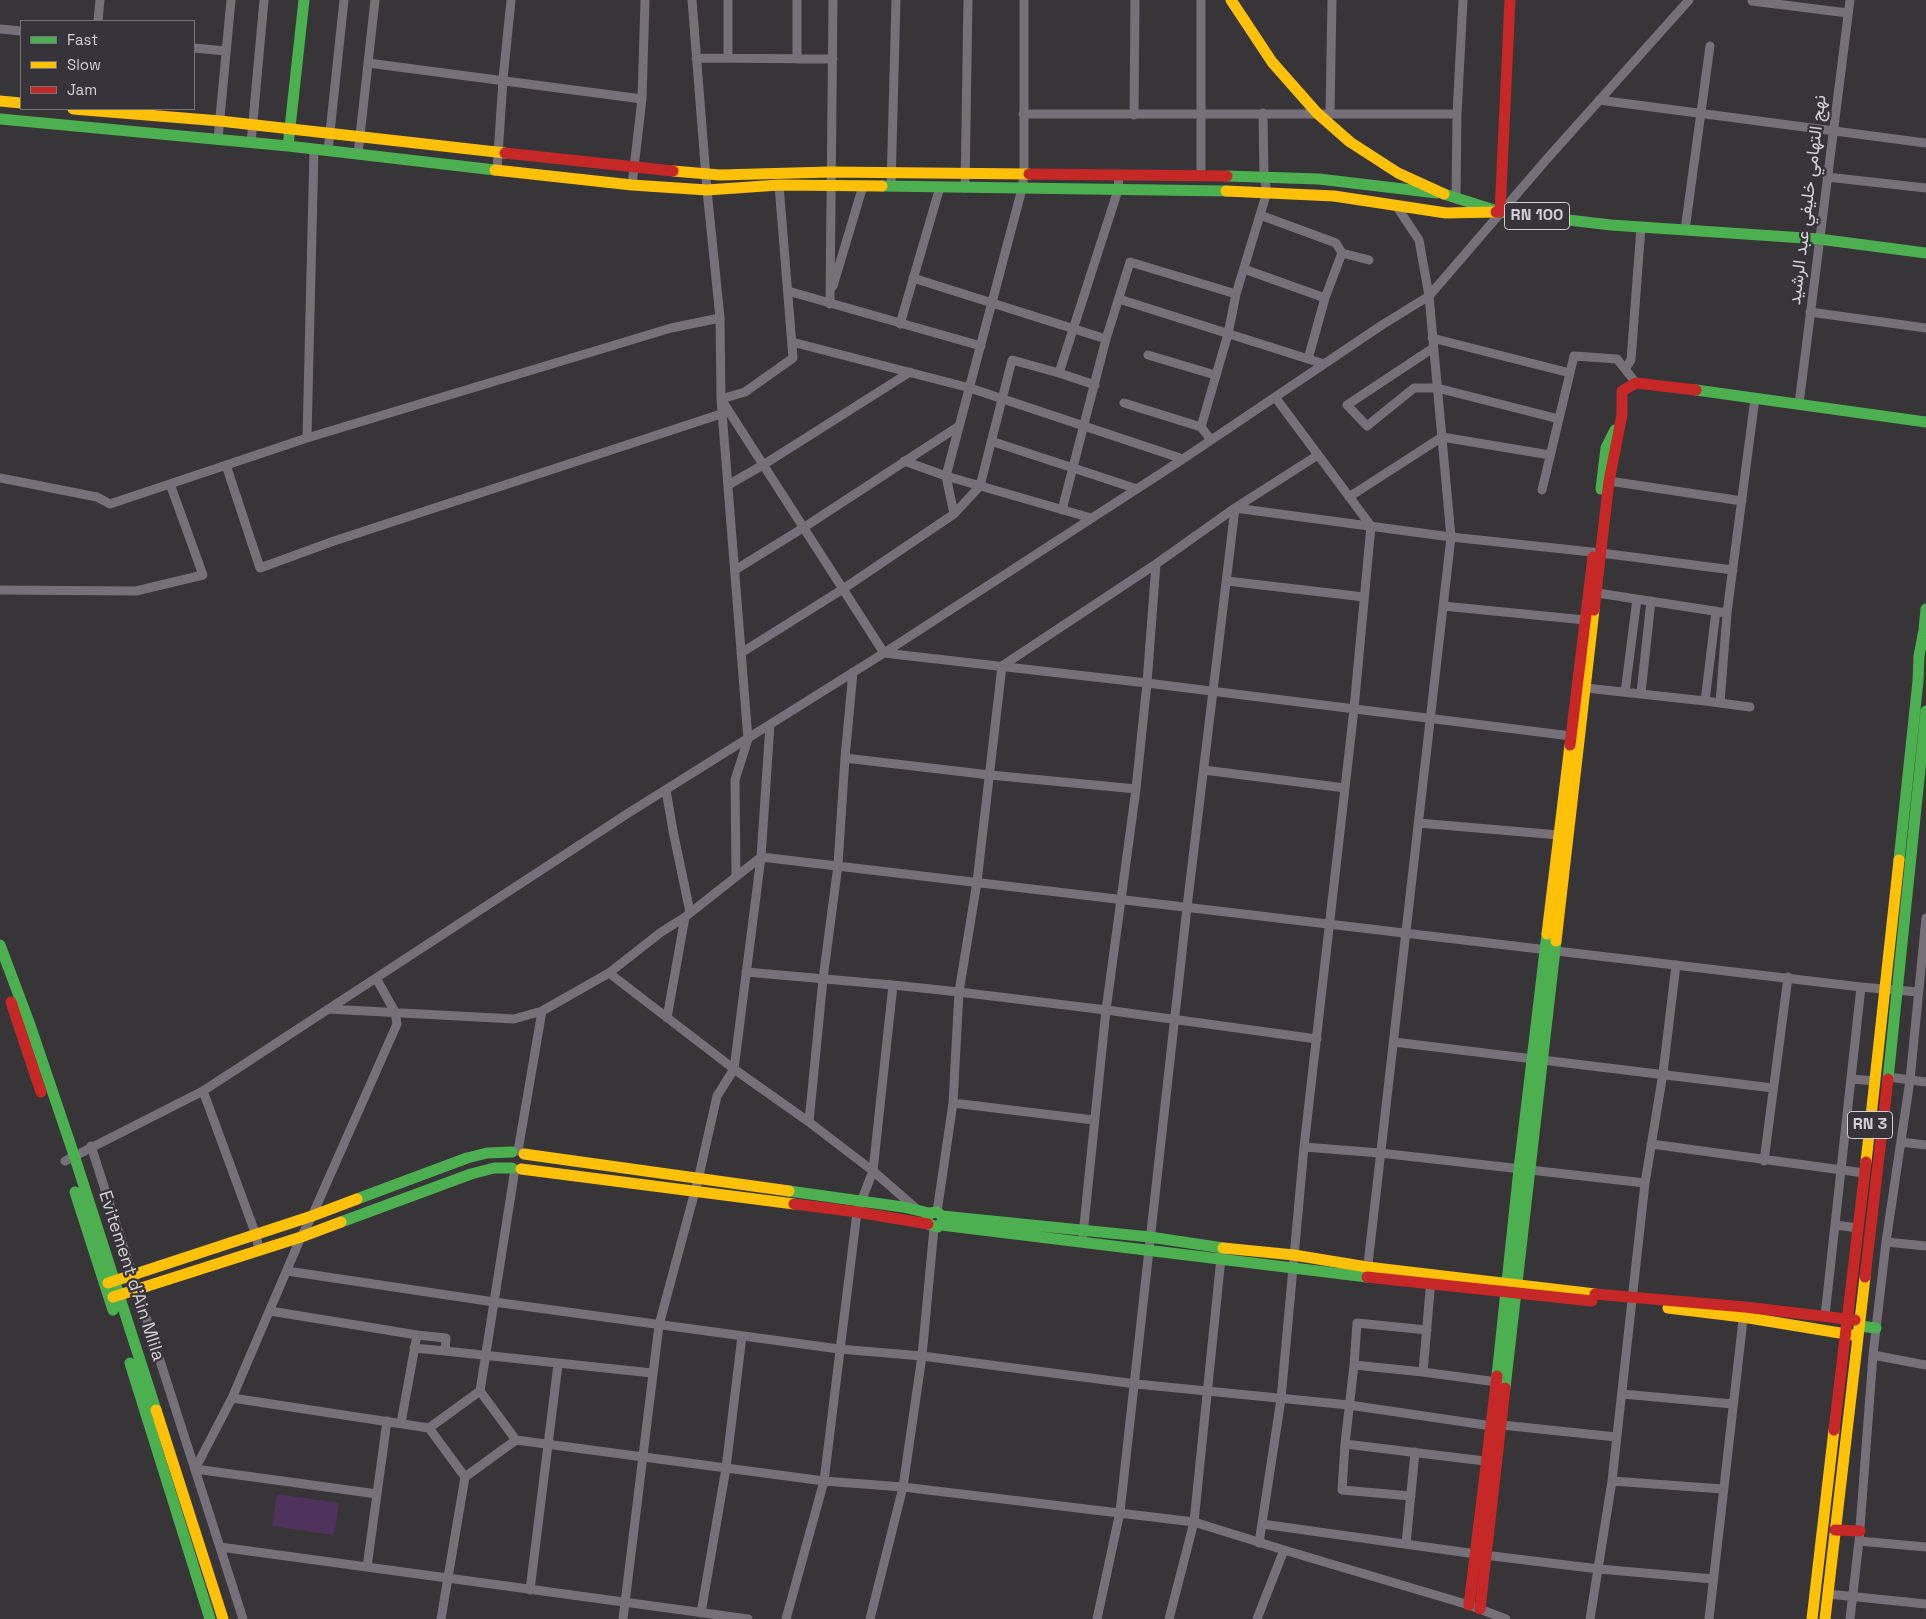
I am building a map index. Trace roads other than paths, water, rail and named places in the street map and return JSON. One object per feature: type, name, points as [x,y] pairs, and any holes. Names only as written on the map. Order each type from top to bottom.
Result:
[{"type":"main road","points":[[288,146],[304,0]]},
{"type":"main road","name":"RN 100","points":[[1231,0],[1272,62],[1317,113],[1358,147],[1398,172],[1443,194],[1500,212],[1611,225],[1819,239],[1926,252]]},
{"type":"main road","points":[[0,119],[288,146],[632,185],[707,190],[779,185],[1267,192],[1334,196],[1446,213],[1500,212],[1510,0]]},
{"type":"main road","points":[[0,101],[20,103]]},
{"type":"main road","points":[[89,110],[290,128],[634,168],[706,174],[892,172],[1264,176],[1319,179],[1443,194]]},
{"type":"main road","points":[[1497,1425],[1497,1382],[1531,1169],[1538,1059],[1550,950],[1586,688],[1592,592],[1609,481],[1622,415],[1622,392],[1636,383],[1926,422]]},
{"type":"main road","points":[[1597,553],[1606,448],[1622,415]]},
{"type":"main road","points":[[1550,950],[1558,835],[1585,620],[1592,592]]},
{"type":"main road","name":"RN 3","points":[[1825,1619],[1888,1077],[1892,990],[1918,681],[1926,609]]},
{"type":"main road","name":"RN 3","points":[[1924,630],[1926,645]]},
{"type":"main road","name":"RN 3","points":[[1812,1619],[1875,1080],[1892,990],[1926,711]]},
{"type":"main road","name":"Evitement d'Ain Mlila","points":[[0,945],[30,1025],[69,1158],[109,1283],[223,1619]]},
{"type":"main road","name":"Evitement d'Ain Mlila","points":[[0,972],[69,1158]]},
{"type":"main road","points":[[1474,1607],[1497,1425],[1511,1289],[1519,1169],[1538,1059]]},
{"type":"main road","points":[[109,1283],[312,1216],[467,1158],[487,1153],[518,1153],[1148,1252],[1294,1255],[1367,1272]]},
{"type":"main road","points":[[516,1169],[508,1160],[518,1153]]},
{"type":"main road","points":[[516,1169],[526,1163],[518,1153]]},
{"type":"main road","points":[[114,1297],[301,1237],[471,1174],[494,1168],[516,1169],[694,1192],[858,1207]]},
{"type":"main road","points":[[933,1218],[1150,1237],[1294,1269],[1367,1272],[1511,1289],[1744,1312],[1825,1316],[1846,1319],[1859,1327],[1876,1328]]},
{"type":"main road","name":"Evitement d'Ain Mlila","points":[[114,1297],[210,1619]]},
{"type":"main road","points":[[1744,1312],[1845,1334],[1859,1327]]},
{"type":"main road","points":[[1835,1530],[1860,1536]]},
{"type":"street","points":[[98,20],[100,0]]},
{"type":"street","points":[[218,139],[231,0]]},
{"type":"street","points":[[251,143],[264,0]]},
{"type":"street","points":[[328,151],[344,0]]},
{"type":"street","points":[[358,154],[375,0]]},
{"type":"street","points":[[497,170],[511,0]]},
{"type":"street","points":[[632,185],[642,98],[646,0]]},
{"type":"street","points":[[692,0],[707,190],[720,318],[721,399],[726,413],[763,465],[884,653]]},
{"type":"street","points":[[728,0],[728,58]]},
{"type":"street","points":[[797,0],[797,59]]},
{"type":"street","points":[[830,300],[833,0]]},
{"type":"street","points":[[891,186],[896,0]]},
{"type":"street","points":[[965,188],[968,0]]},
{"type":"street","points":[[954,514],[946,476],[1022,188],[1024,174],[1022,114],[1024,0]]},
{"type":"street","points":[[1134,115],[1135,0]]},
{"type":"street","points":[[1201,0],[1201,176]]},
{"type":"street","points":[[1330,113],[1332,0]]},
{"type":"street","points":[[1456,198],[1457,114],[1463,0]]},
{"type":"street","points":[[69,1158],[203,1091],[666,790],[884,653],[1184,459],[1428,296],[1500,212],[1689,0]]},
{"type":"street","name":"نهج التهامي خليفي عبد الرشيد","points":[[1799,404],[1850,0]]},
{"type":"street","points":[[1752,1],[1848,13]]},
{"type":"street","points":[[0,29],[20,32]]},
{"type":"street","points":[[1685,230],[1710,46]]},
{"type":"street","points":[[195,48],[226,51]]},
{"type":"street","points":[[696,58],[833,59]]},
{"type":"street","points":[[368,63],[642,98]]},
{"type":"street","points":[[1599,100],[1926,144]]},
{"type":"street","points":[[87,128],[89,110]]},
{"type":"street","points":[[1022,114],[1457,114]]},
{"type":"street","points":[[1201,427],[1228,334],[1236,294],[1267,192],[1264,176],[1263,114]]},
{"type":"street","points":[[307,438],[314,149]]},
{"type":"street","points":[[1059,373],[1118,190],[1119,175]]},
{"type":"street","points":[[1827,177],[1926,188]]},
{"type":"street","points":[[721,399],[745,392],[793,358],[779,185]]},
{"type":"street","points":[[830,300],[863,186]]},
{"type":"street","points":[[900,324],[940,187]]},
{"type":"street","points":[[1367,1272],[1451,537],[1434,348],[1420,240],[1397,206]]},
{"type":"street","points":[[1260,214],[1336,243],[1342,252],[1369,260]]},
{"type":"street","points":[[1625,369],[1631,360],[1642,227]]},
{"type":"street","points":[[1308,359],[1325,298],[1342,252]]},
{"type":"street","points":[[1062,510],[1106,339],[1130,262],[1236,294]]},
{"type":"street","points":[[1244,270],[1325,298]]},
{"type":"street","points":[[913,278],[1106,339]]},
{"type":"street","points":[[788,291],[830,300],[900,324],[981,346]]},
{"type":"street","points":[[1119,299],[1324,364]]},
{"type":"street","points":[[1810,312],[1926,328]]},
{"type":"street","points":[[0,478],[97,498],[110,504],[307,438],[671,328],[720,318]]},
{"type":"street","points":[[1432,338],[1570,373]]},
{"type":"street","points":[[792,342],[970,388],[1184,459]]},
{"type":"street","points":[[1434,348],[1347,405],[1368,426],[1414,388],[1437,388],[1559,418]]},
{"type":"street","points":[[1148,355],[1215,375]]},
{"type":"street","points":[[1542,490],[1574,356],[1617,359],[1636,383]]},
{"type":"street","points":[[741,653],[843,590],[954,514],[980,486],[1012,360],[1095,385]]},
{"type":"street","points":[[728,485],[910,372]]},
{"type":"street","points":[[1259,1543],[1281,1398],[1304,1147],[1354,709],[1371,526],[1276,397]]},
{"type":"street","points":[[1720,703],[1728,612],[1755,398]]},
{"type":"street","points":[[1124,403],[1201,427],[1211,440]]},
{"type":"street","points":[[226,465],[260,568],[334,541],[726,413]]},
{"type":"street","points":[[726,413],[728,485],[748,739],[735,780],[736,876]]},
{"type":"street","points":[[734,570],[804,528],[960,426]]},
{"type":"street","points":[[1349,497],[1442,437],[1550,455]]},
{"type":"street","points":[[991,440],[1137,489]]},
{"type":"street","points":[[1002,666],[1156,564],[1235,508],[1318,455]]},
{"type":"street","points":[[904,461],[946,476],[1091,518]]},
{"type":"street","points":[[1609,481],[1742,501]]},
{"type":"street","points":[[0,590],[136,591],[203,575],[170,484]]},
{"type":"street","points":[[1235,508],[1451,537],[1733,570]]},
{"type":"street","points":[[1097,1619],[1120,1512],[1136,1384],[1148,1252],[1174,1020],[1235,508]]},
{"type":"street","points":[[1082,1243],[1106,1010],[1136,789],[1147,683],[1156,564]]},
{"type":"street","points":[[1227,582],[1364,597]]},
{"type":"street","points":[[1592,592],[1728,612]]},
{"type":"street","points":[[1625,692],[1637,598]]},
{"type":"street","points":[[1641,693],[1651,601]]},
{"type":"street","points":[[1443,606],[1585,620]]},
{"type":"street","points":[[1706,701],[1716,611]]},
{"type":"street","points":[[884,653],[1147,683],[1571,736]]},
{"type":"street","points":[[870,1619],[903,1487],[922,1356],[933,1218],[953,1103],[959,992],[977,882],[1002,666]]},
{"type":"street","points":[[809,1122],[823,979],[838,865],[853,672]]},
{"type":"street","points":[[1586,688],[1750,707]]},
{"type":"street","points":[[623,1619],[659,1325],[698,1180],[717,1096],[734,1069],[761,857],[770,725]]},
{"type":"street","points":[[845,758],[990,775],[1136,789]]},
{"type":"street","points":[[1204,770],[1345,788]]},
{"type":"street","points":[[666,790],[688,914],[668,1018]]},
{"type":"street","points":[[1418,823],[1558,835]]},
{"type":"street","points":[[328,1009],[514,1019],[542,1011],[609,972],[761,857],[1122,898],[1187,908],[1405,934],[1918,992]]},
{"type":"street","points":[[1850,1619],[1860,1536],[1873,1355],[1886,1242],[1910,1080],[1918,992],[1924,954],[1926,918]]},
{"type":"street","points":[[1590,1619],[1612,1481],[1645,1183],[1663,1073],[1676,965]]},
{"type":"street","points":[[609,972],[734,1069],[809,1122],[933,1218]]},
{"type":"street","points":[[746,972],[959,992],[1317,1039]]},
{"type":"street","points":[[1764,1161],[1788,977]]},
{"type":"street","points":[[195,1469],[232,1398],[301,1237],[397,1024],[395,1012],[376,978]]},
{"type":"street","points":[[786,1619],[824,1481],[858,1207],[873,1171],[894,985]]},
{"type":"street","points":[[1825,1316],[1861,987]]},
{"type":"street","points":[[518,1153],[542,1011]]},
{"type":"street","points":[[1394,1042],[1663,1073],[1773,1088]]},
{"type":"street","points":[[1888,1077],[1926,1082]]},
{"type":"street","points":[[1851,1079],[1875,1080]]},
{"type":"street","points":[[203,1091],[256,1235],[259,1250]]},
{"type":"street","points":[[953,1103],[1094,1120]]},
{"type":"street","points":[[1901,1142],[1926,1145]]},
{"type":"street","points":[[1651,1144],[1764,1161],[1864,1173]]},
{"type":"street","points":[[91,1146],[243,1619]]},
{"type":"street","points":[[1304,1147],[1380,1153],[1645,1183]]},
{"type":"street","points":[[430,1428],[480,1391],[516,1169]]},
{"type":"street","points":[[1835,1225],[1858,1228]]},
{"type":"street","points":[[1886,1242],[1926,1246]]},
{"type":"street","points":[[1169,1619],[1194,1522],[1222,1254]]},
{"type":"street","points":[[287,1271],[839,1350],[922,1356],[1136,1384],[1349,1405],[1497,1425],[1616,1437]]},
{"type":"street","points":[[1423,1372],[1431,1279]]},
{"type":"street","points":[[270,1311],[446,1338],[445,1351]]},
{"type":"street","points":[[1709,1619],[1744,1312]]},
{"type":"street","points":[[1410,1496],[1342,1490],[1357,1323],[1427,1330]]},
{"type":"street","points":[[400,1423],[417,1335]]},
{"type":"street","points":[[701,1613],[726,1468],[742,1336]]},
{"type":"street","points":[[414,1348],[652,1373]]},
{"type":"street","points":[[1873,1355],[1926,1365]]},
{"type":"street","points":[[530,1590],[558,1364]]},
{"type":"street","points":[[1354,1365],[1497,1382]]},
{"type":"street","points":[[480,1391],[516,1440]]},
{"type":"street","points":[[1622,1394],[1733,1404]]},
{"type":"street","points":[[232,1398],[430,1428],[465,1477]]},
{"type":"street","points":[[367,1567],[387,1421]]},
{"type":"street","points":[[441,1619],[465,1477],[516,1440],[824,1481],[903,1487],[1194,1522],[1474,1607],[1506,1619]]},
{"type":"street","points":[[1345,1444],[1492,1462]]},
{"type":"street","points":[[1406,1544],[1415,1452]]},
{"type":"street","points":[[195,1469],[377,1494]]},
{"type":"street","points":[[1612,1481],[1723,1489]]},
{"type":"street","points":[[1262,1524],[1599,1570],[1713,1579]]},
{"type":"street","points":[[1860,1536],[1926,1547]]},
{"type":"street","points":[[220,1547],[748,1619]]},
{"type":"street","points":[[1257,1619],[1284,1550]]},
{"type":"street","points":[[1828,1594],[1926,1604]]}]
